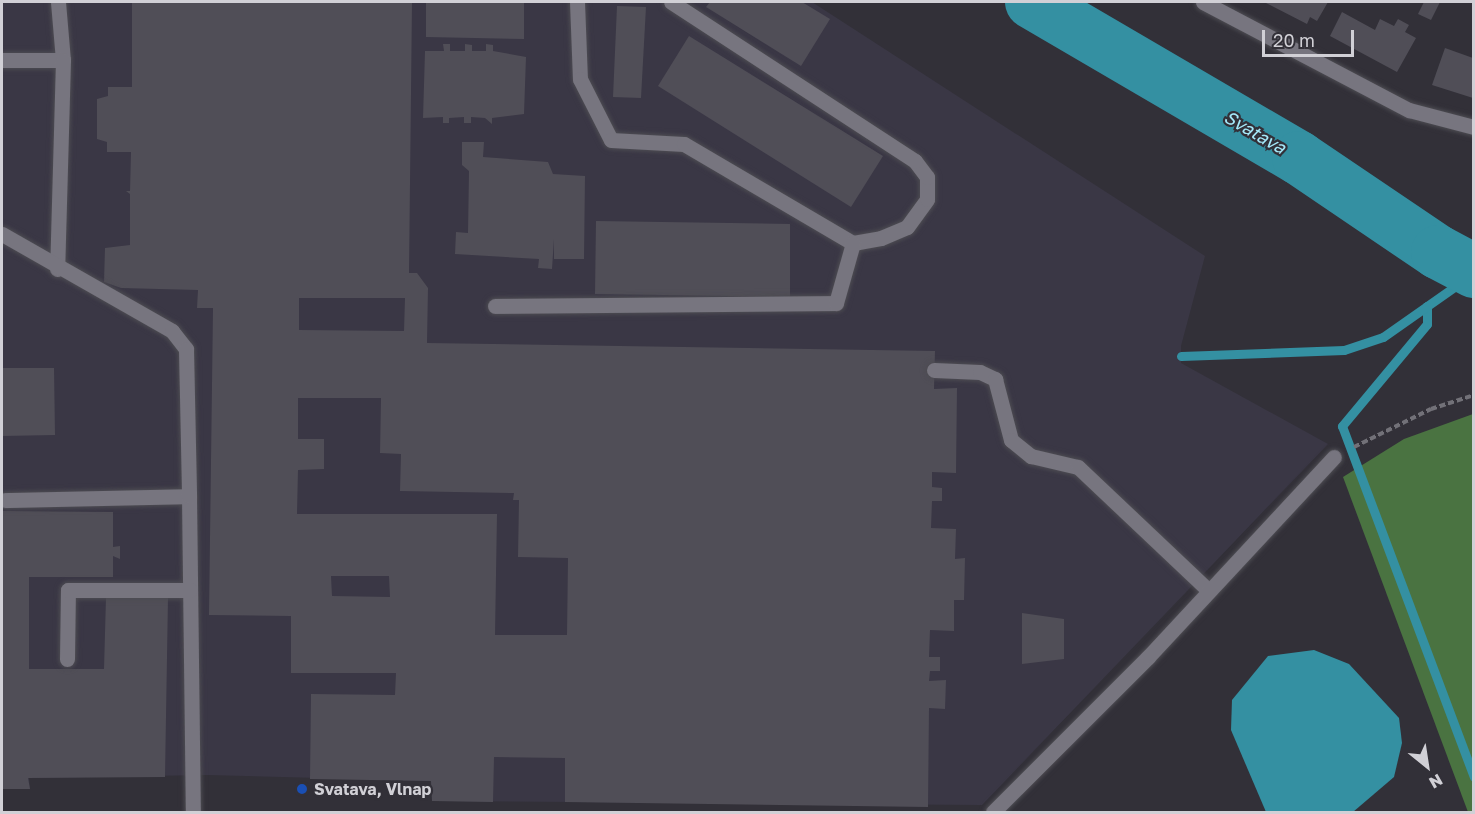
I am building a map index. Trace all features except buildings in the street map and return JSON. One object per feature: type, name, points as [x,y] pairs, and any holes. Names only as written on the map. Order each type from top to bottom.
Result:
[{"type":"street","points":[[57,269],[63,60],[58,2]]},
{"type":"street","points":[[577,2],[580,79],[611,140],[684,144],[853,243],[881,238],[907,227],[927,199],[927,177],[915,161],[671,2]]},
{"type":"street","points":[[1203,2],[1409,110],[1473,127]]},
{"type":"street","points":[[2,60],[63,60]]},
{"type":"street","points":[[2,234],[57,269],[172,331],[186,349],[193,813]]},
{"type":"street","points":[[495,306],[836,303],[853,243]]},
{"type":"street","points":[[934,370],[980,372],[994,379],[1011,440],[1031,456],[1078,467],[1209,591]]},
{"type":"street","points":[[993,813],[1209,591],[1334,457]]},
{"type":"street","points":[[5,500],[189,496]]},
{"type":"street","points":[[66,659],[68,590],[190,590]]},
{"type":"path","points":[[1334,457],[1431,409],[1473,395]]},
{"type":"shaded area","points":[[2,2],[812,2],[1205,256],[1181,346],[1181,363],[1328,444],[982,805],[432,801],[431,781],[207,775],[29,778],[30,789],[2,789]]},
{"type":"green space","points":[[1473,414],[1474,812],[1468,812],[1343,477],[1404,439]]},
{"type":"water","points":[[1314,650],[1349,664],[1399,718],[1402,743],[1394,777],[1353,812],[1266,812],[1231,730],[1232,700],[1268,656]]},
{"type":"waterway","name":"Svatava","points":[[1032,2],[1299,158],[1438,252],[1474,271]]},
{"type":"waterway","points":[[1181,356],[1344,350],[1383,337],[1474,273]]},
{"type":"waterway","points":[[1427,306],[1427,324],[1342,426],[1474,777]]},
{"type":"place","name":"Svatava, Vlnap","points":[[302,789]]}]
